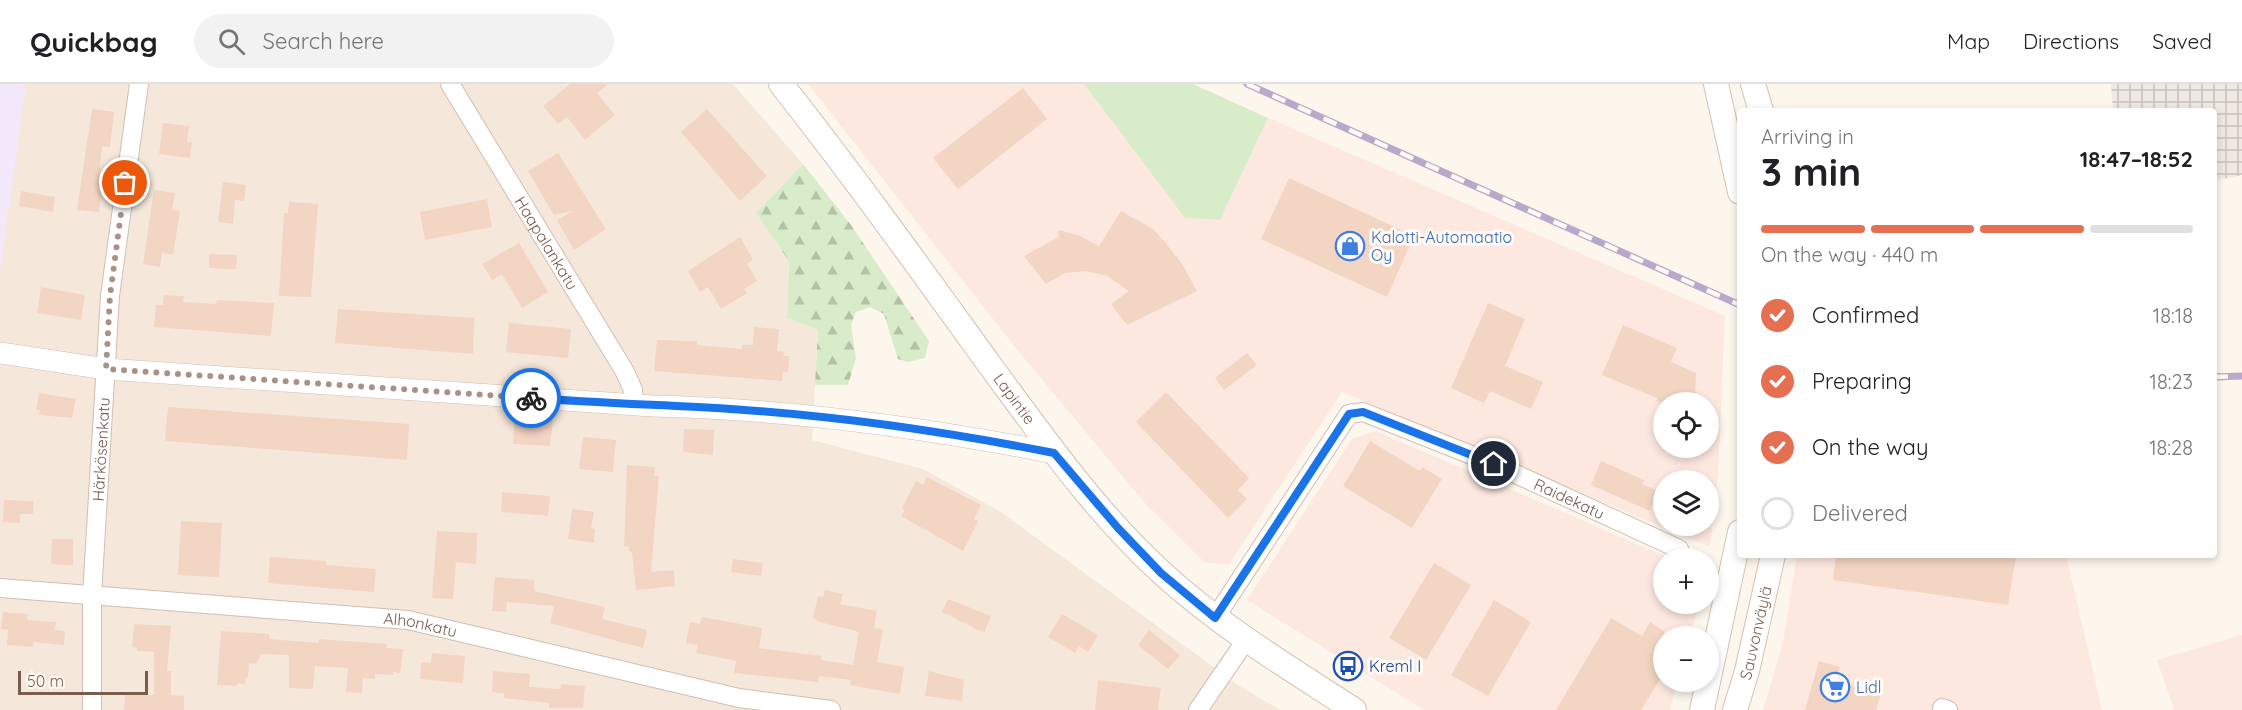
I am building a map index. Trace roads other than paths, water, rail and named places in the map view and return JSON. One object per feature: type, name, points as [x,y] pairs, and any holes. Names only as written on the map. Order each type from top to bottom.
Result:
[{"type":"main road","name":"Lapintie","points":[[781,84],[847,168],[1054,453],[1118,528],[1161,573],[1215,618],[1354,710]]},
{"type":"main road","points":[[1753,84],[1760,108]]},
{"type":"main road","points":[[1719,94],[1737,178]]},
{"type":"main road","name":"Sauvonväylä","points":[[1702,710],[1737,546]]},
{"type":"main road","name":"Sauvonväylä","points":[[1736,710],[1772,558]]},
{"type":"street","name":"Härkösenkatu","points":[[92,710],[92,596],[110,296],[139,84]]},
{"type":"street","name":"Haapalankatu","points":[[450,84],[625,372],[633,390],[634,405]]},
{"type":"street","points":[[0,353],[106,369],[634,405],[732,409],[899,426],[1054,453]]},
{"type":"street","name":"Raidekatu","points":[[1215,618],[1349,414],[1363,412],[1494,464],[1677,548]]},
{"type":"street","name":"Alhonkatu","points":[[0,588],[408,620],[739,698],[831,710]]},
{"type":"street","points":[[1198,710],[1246,640]]},
{"type":"railway","points":[[1247,84],[1737,304]]},
{"type":"railway","points":[[2217,377],[2242,376]]},
{"type":"place","name":"Kalotti-Automaatio Oy","points":[[1350,246]]},
{"type":"place","name":"Kreml I","points":[[1348,666]]},
{"type":"place","name":"Lidl","points":[[1835,687]]}]
